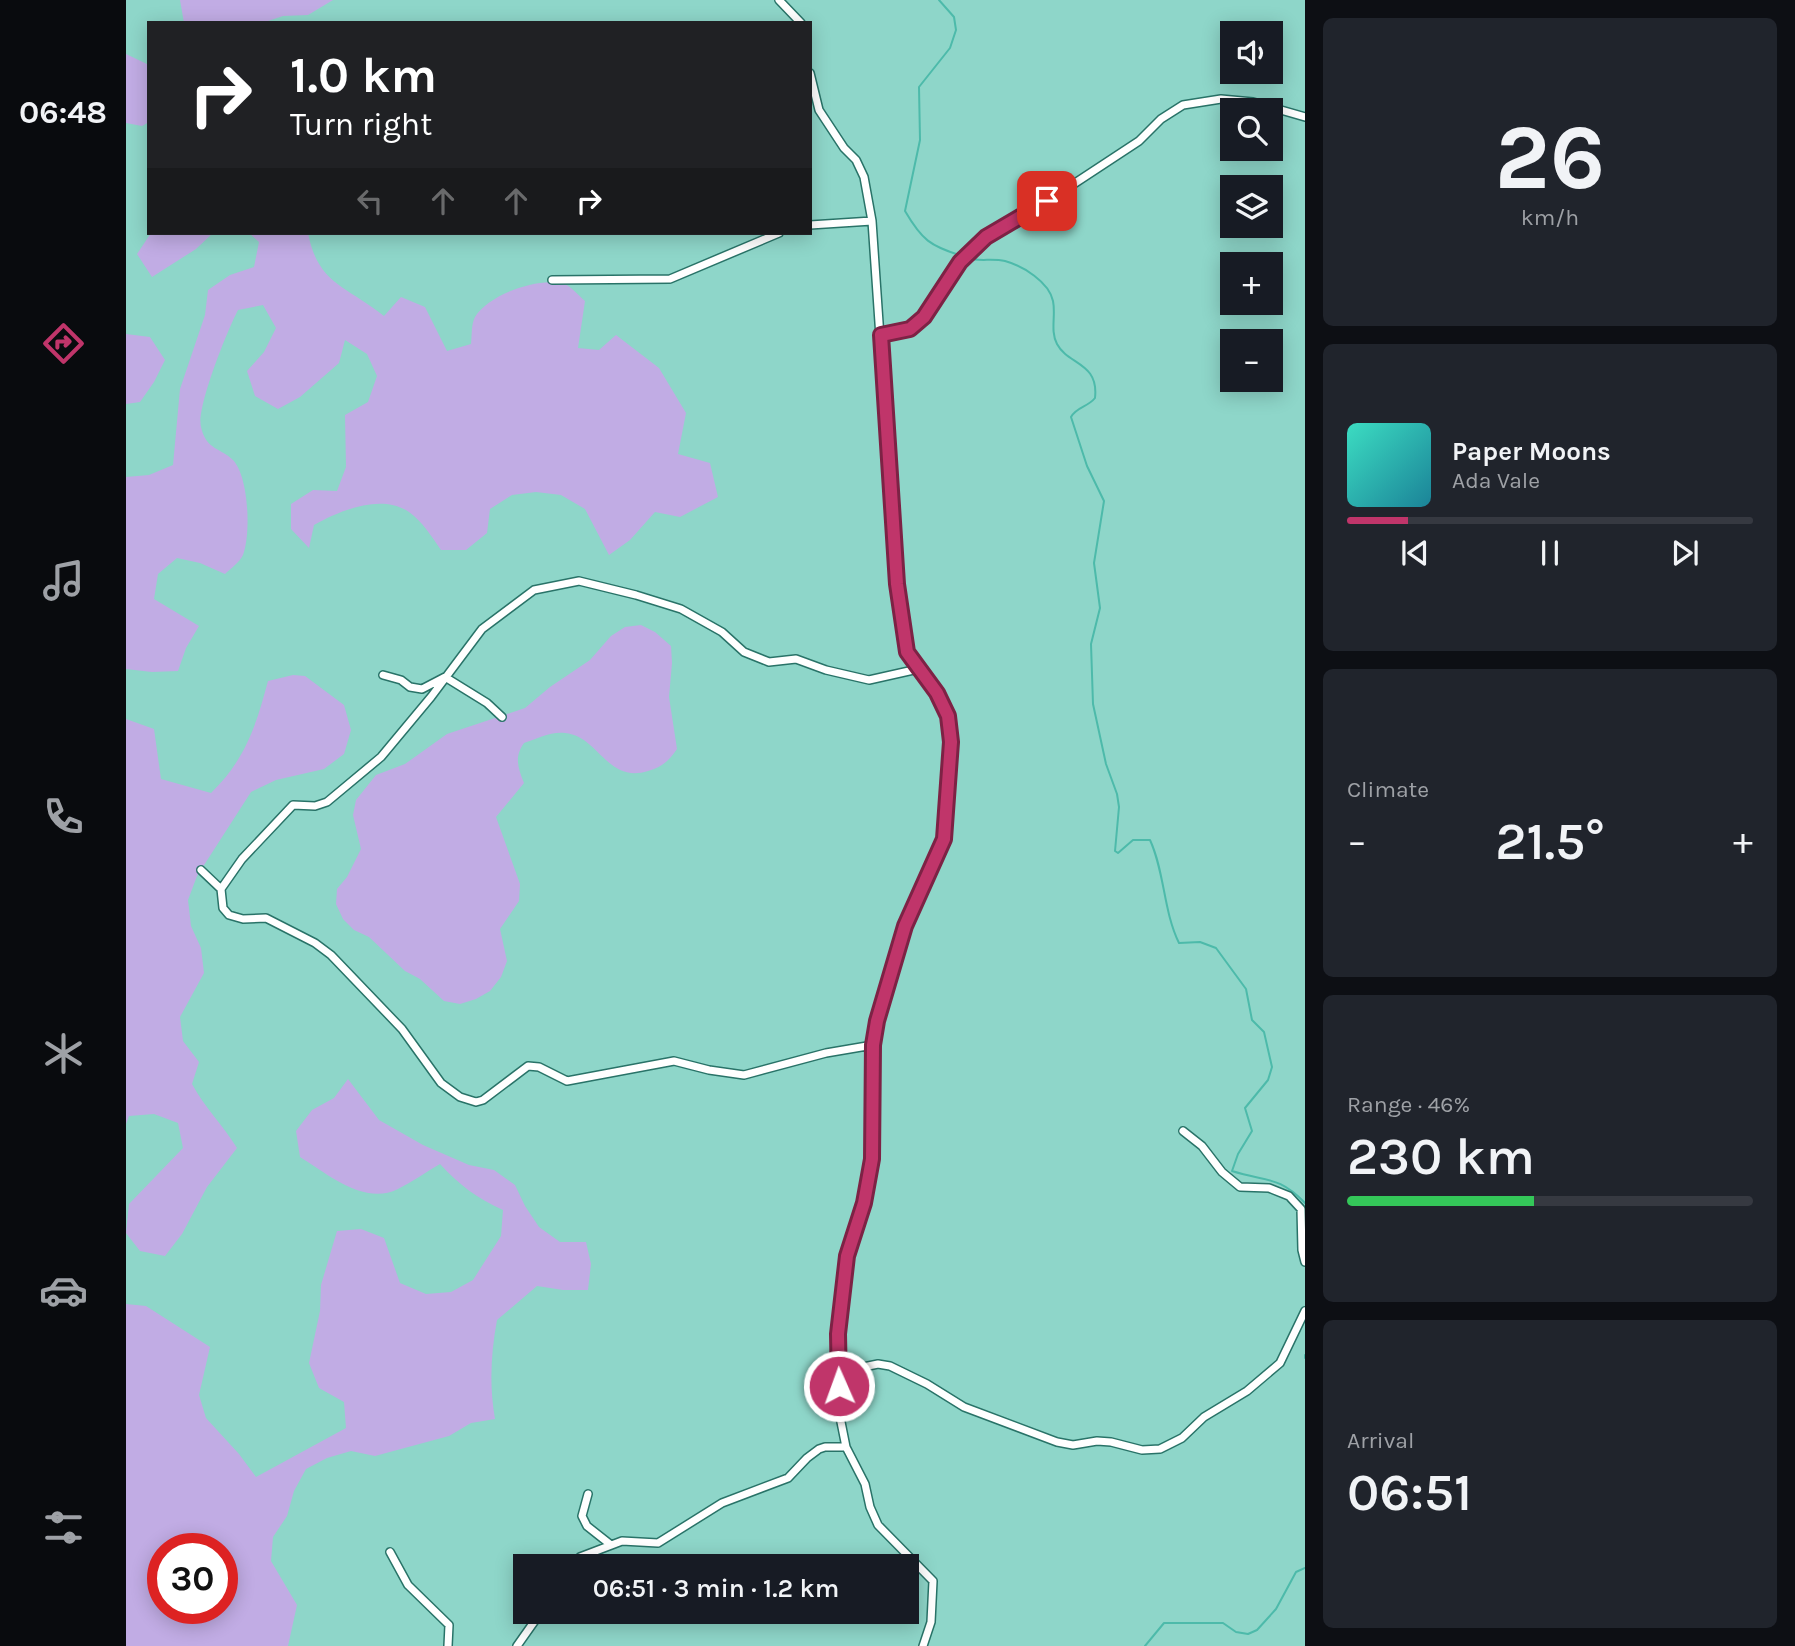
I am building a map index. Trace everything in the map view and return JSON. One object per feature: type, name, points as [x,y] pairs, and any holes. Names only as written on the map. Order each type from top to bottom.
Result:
[{"type":"street","points":[[779,0],[799,21]]},
{"type":"street","points":[[812,81],[819,110],[844,148],[856,160],[864,177],[872,221],[897,584],[907,652],[937,693],[948,716],[951,742],[944,839],[905,926],[887,982],[873,1045],[872,1159],[864,1203],[847,1256],[838,1334],[840,1417],[846,1447],[864,1484],[878,1525],[933,1581],[931,1622],[923,1646]]},
{"type":"street","points":[[881,335],[910,329],[924,317],[960,262],[986,237],[1024,216],[1139,141],[1161,119],[1183,105],[1221,99],[1252,102],[1305,117]]},
{"type":"street","points":[[812,225],[872,221]]},
{"type":"street","points":[[552,280],[670,279],[774,235]]},
{"type":"street","points":[[221,889],[242,859],[291,806],[296,803],[315,806],[327,802],[381,757],[482,629],[510,611],[528,592],[579,581],[681,609],[722,632],[744,652],[769,662],[796,659],[826,670],[869,680],[918,669]]},
{"type":"street","points":[[383,675],[401,680],[410,687],[422,689],[445,677]]},
{"type":"street","points":[[445,677],[487,703],[502,717]]},
{"type":"street","points":[[201,870],[221,889],[223,908],[229,915],[243,919],[266,918],[315,943],[331,955],[402,1029],[441,1083],[470,1101],[484,1100],[517,1072],[533,1066],[567,1081],[674,1061],[744,1075],[826,1053],[873,1045]]},
{"type":"street","points":[[1183,1131],[1202,1146],[1222,1172],[1240,1187],[1269,1188],[1289,1196],[1301,1209],[1302,1251],[1305,1262]]},
{"type":"street","points":[[839,1372],[878,1364],[890,1366],[964,1407],[1057,1443],[1073,1445],[1097,1441],[1142,1450],[1160,1449],[1182,1438],[1204,1417],[1247,1391],[1280,1363],[1305,1311]]},
{"type":"street","points":[[588,1554],[625,1541],[658,1543],[722,1503],[788,1478],[819,1449],[846,1447]]},
{"type":"street","points":[[589,1494],[582,1516],[587,1526],[611,1545]]},
{"type":"street","points":[[390,1552],[408,1585],[449,1625],[448,1646]]},
{"type":"street","points":[[517,1646],[533,1624]]},
{"type":"shaded area","points":[[180,0],[333,0],[308,15],[283,16],[268,21],[184,21]]},
{"type":"shaded area","points":[[126,54],[147,64],[147,123],[142,126],[126,123]]},
{"type":"shaded area","points":[[150,235],[211,235],[196,249],[152,277],[137,254]]},
{"type":"shaded area","points":[[251,235],[309,235],[319,264],[327,274],[384,316],[401,297],[425,307],[447,351],[471,344],[475,317],[491,301],[528,285],[554,282],[567,285],[585,301],[578,348],[599,350],[616,335],[659,368],[686,413],[678,454],[710,463],[718,497],[680,517],[655,512],[630,540],[609,555],[585,509],[561,495],[536,492],[512,495],[490,509],[487,533],[466,550],[441,550],[414,516],[386,504],[360,506],[335,514],[314,525],[309,548],[291,529],[291,504],[313,490],[337,491],[346,467],[345,415],[368,402],[377,376],[367,354],[345,340],[339,363],[300,397],[278,409],[255,396],[247,371],[264,352],[276,328],[263,305],[238,310],[214,368],[203,403],[201,427],[206,440],[233,460],[238,468],[247,506],[246,546],[237,563],[225,574],[200,563],[177,558],[158,574],[154,599],[199,626],[186,648],[178,671],[126,669],[126,477],[149,475],[173,465],[180,389],[205,315],[208,290],[230,275],[254,267],[259,242]]},
{"type":"shaded area","points":[[126,334],[150,337],[165,360],[140,402],[126,404]]},
{"type":"shaded area","points":[[641,625],[655,632],[671,646],[669,697],[677,749],[661,765],[634,773],[613,765],[577,736],[555,733],[524,743],[518,763],[524,783],[496,817],[520,884],[519,901],[500,929],[507,961],[501,977],[490,991],[460,1004],[444,1001],[420,979],[405,971],[369,937],[354,930],[343,919],[336,904],[337,889],[347,877],[361,849],[353,815],[356,800],[376,775],[405,764],[447,734],[525,708],[590,660],[611,636],[625,627]]},
{"type":"shaded area","points":[[293,675],[305,676],[344,705],[351,730],[344,754],[324,769],[276,780],[251,792],[197,876],[188,900],[191,926],[201,948],[204,973],[180,1017],[183,1041],[199,1062],[192,1084],[237,1148],[207,1187],[182,1234],[165,1256],[140,1251],[126,1233],[129,1204],[183,1148],[178,1123],[154,1114],[129,1116],[126,1124],[126,719],[154,729],[161,779],[211,793],[233,768],[248,742],[268,681]]},
{"type":"shaded area","points":[[348,1079],[379,1120],[423,1145],[469,1165],[494,1170],[515,1185],[539,1227],[560,1242],[586,1242],[591,1264],[588,1290],[537,1286],[497,1320],[492,1369],[495,1419],[471,1423],[449,1436],[375,1456],[351,1451],[327,1458],[306,1469],[294,1491],[287,1516],[273,1537],[271,1561],[297,1605],[288,1646],[126,1646],[126,1304],[146,1306],[210,1347],[199,1395],[206,1418],[256,1477],[346,1428],[344,1402],[319,1388],[309,1363],[320,1311],[321,1285],[337,1231],[361,1229],[384,1238],[400,1283],[426,1294],[451,1292],[473,1280],[501,1236],[503,1210],[469,1190],[440,1164],[398,1189],[372,1194],[347,1186],[300,1157],[296,1131],[312,1110],[334,1098]]},
{"type":"waterway","points":[[939,0],[954,17],[956,30],[950,48],[919,87],[920,140],[905,211],[928,241],[962,256]]},
{"type":"waterway","points":[[967,258],[1005,261],[1041,281],[1053,301],[1057,344],[1092,377],[1095,398],[1071,417],[1087,466],[1104,501],[1094,563],[1100,608],[1091,644],[1093,704],[1119,807],[1115,851],[1118,853],[1133,840],[1150,840],[1179,943],[1200,942],[1216,948],[1246,989],[1252,1020],[1264,1032],[1272,1067],[1268,1080],[1245,1108],[1252,1131],[1238,1154],[1232,1171],[1279,1183],[1305,1203]]},
{"type":"waterway","points":[[1145,1646],[1164,1623],[1223,1623],[1236,1632],[1248,1634],[1257,1630],[1276,1609],[1296,1572],[1305,1568]]},
{"type":"route","points":[[839,1386],[838,1334],[847,1256],[864,1203],[872,1159],[873,1045],[877,1021],[905,926],[944,839],[944,806],[951,742],[948,716],[937,693],[907,652],[897,584],[881,335],[910,329],[924,317],[960,262],[986,237],[1047,201]]}]
